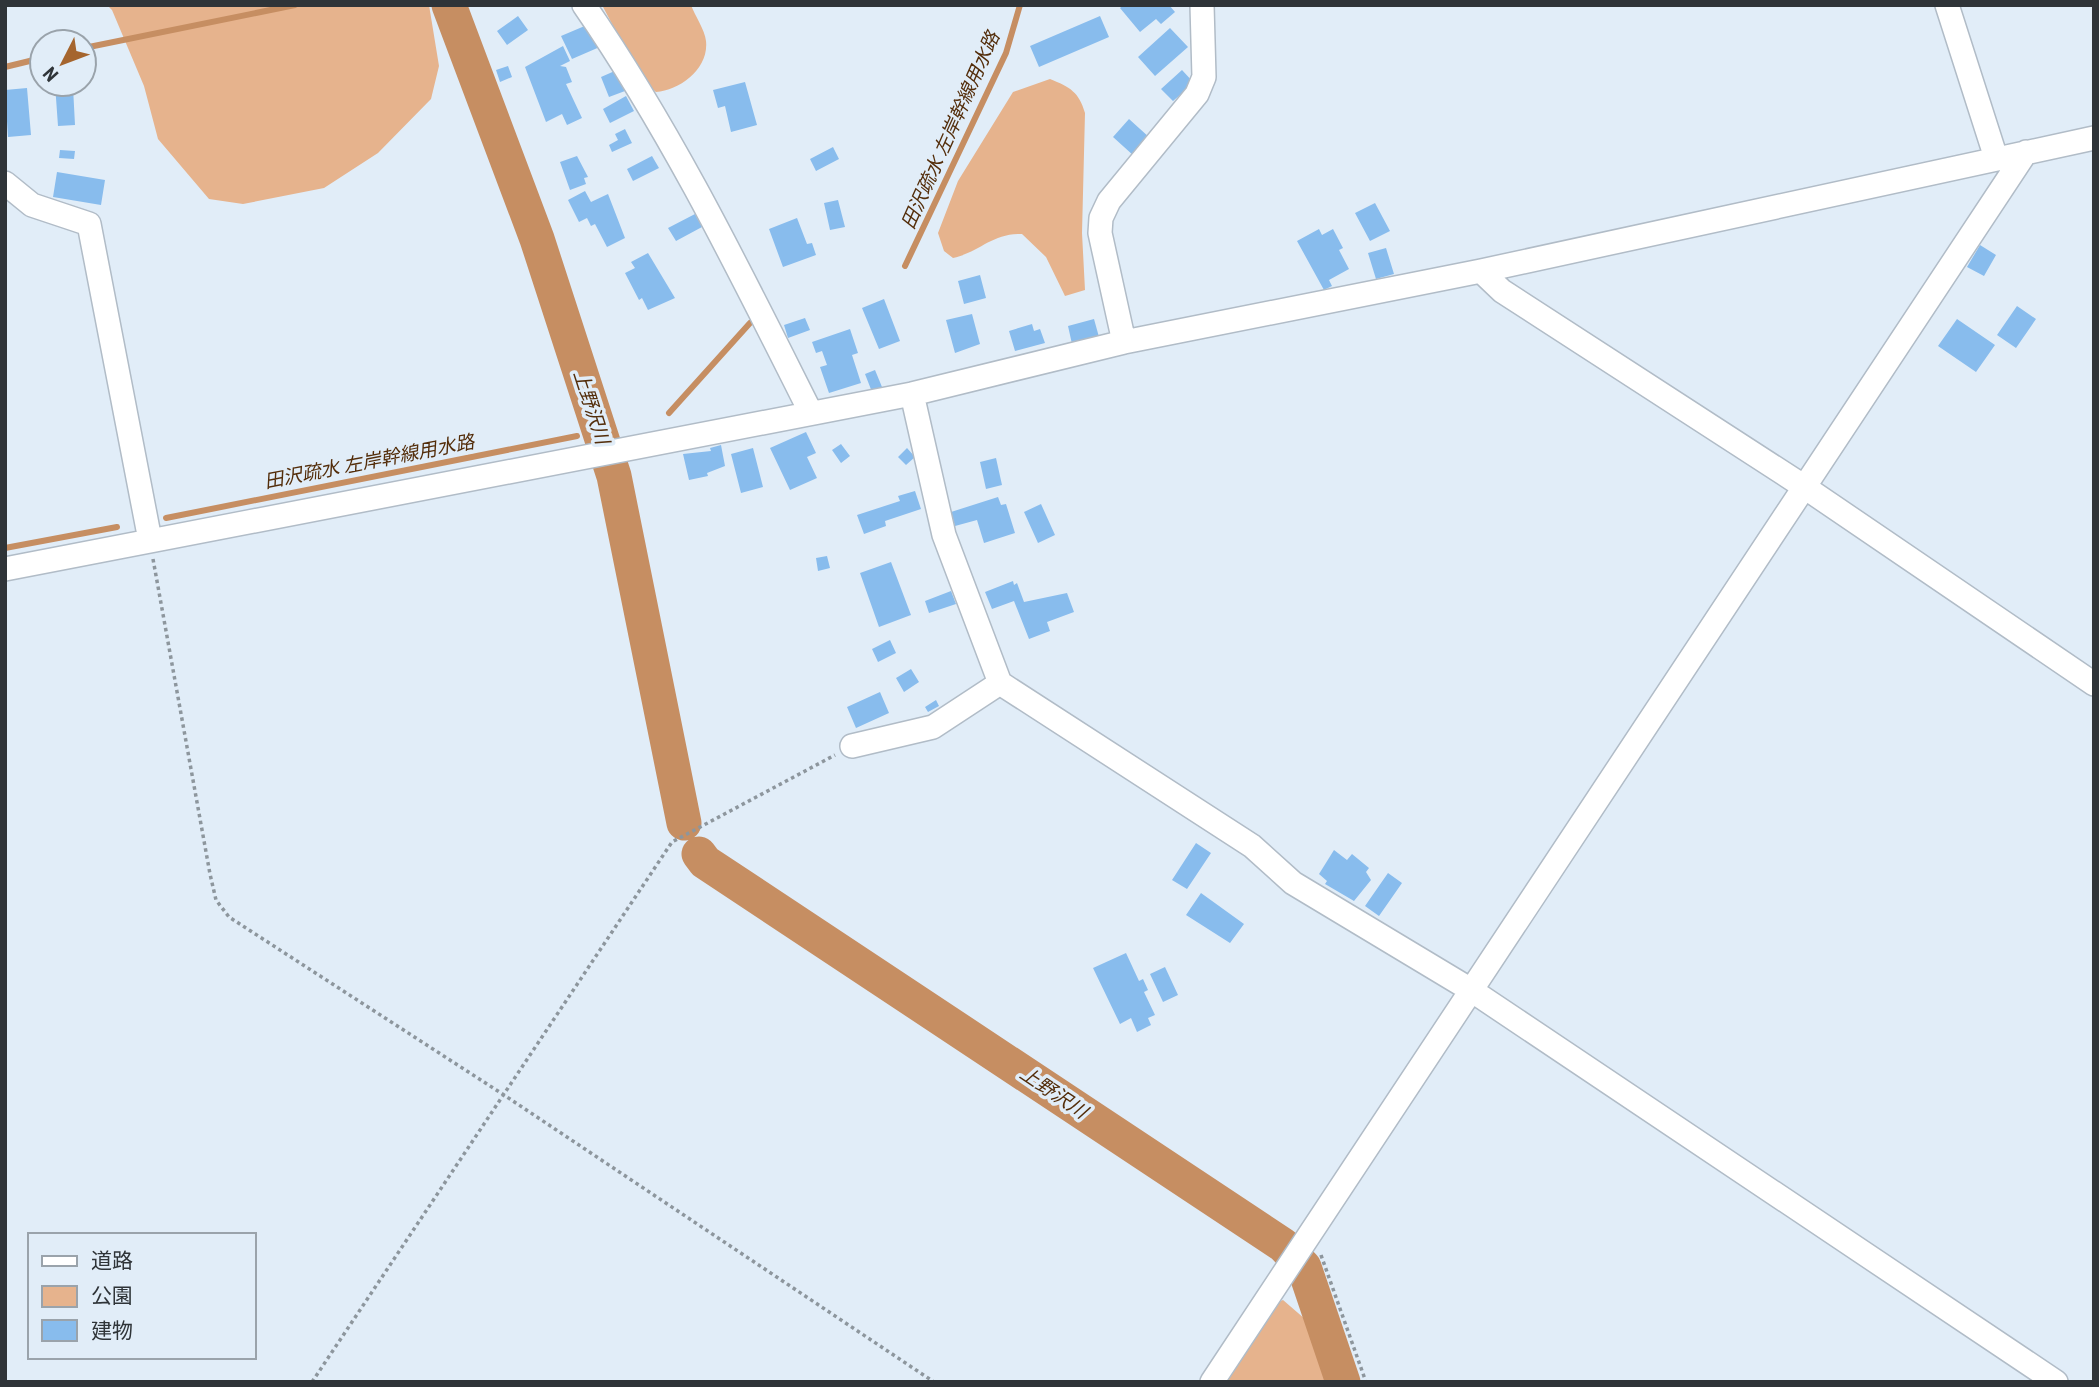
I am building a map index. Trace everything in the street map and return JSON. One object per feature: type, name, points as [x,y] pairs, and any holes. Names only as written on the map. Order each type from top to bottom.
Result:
[{"type":"street","points":[[584,5],[632,78],[707,206],[811,413]]},
{"type":"street","points":[[1124,342],[1100,233],[1101,218],[1109,201],[1197,94],[1204,77],[1202,5]]},
{"type":"street","points":[[1947,5],[1996,158]]},
{"type":"street","points":[[5,569],[912,394],[1124,342],[1482,271],[2094,138]]},
{"type":"street","points":[[1212,1382],[2026,152]]},
{"type":"street","points":[[5,183],[32,205],[89,224],[150,540]]},
{"type":"street","points":[[1482,271],[1502,291],[1803,486],[2094,684]]},
{"type":"street","points":[[912,394],[944,535],[1000,683],[1252,846],[1293,883],[1471,990],[2056,1382]]},
{"type":"street","points":[[852,746],[933,727],[1000,683]]},
{"type":"path","points":[[150,540],[216,900],[229,917],[503,1095],[934,1382]]},
{"type":"path","points":[[312,1382],[671,842],[852,746]]},
{"type":"path","points":[[1307,1236],[1366,1382]]},
{"type":"green space","points":[[107,5],[429,5],[439,66],[431,99],[378,153],[324,188],[243,204],[209,199],[158,139],[144,86],[112,10]]},
{"type":"green space","points":[[602,5],[691,5],[706,41],[706,51],[698,69],[674,87],[656,92],[642,81]]},
{"type":"green space","points":[[1050,79],[1073,91],[1085,113],[1082,233],[1085,290],[1065,296],[1046,257],[1022,234],[1002,236],[953,258],[944,251],[938,233],[958,181],[1013,92]]},
{"type":"green space","points":[[1283,1300],[1305,1319],[1331,1382],[1227,1382],[1237,1361],[1276,1303]]},
{"type":"building","points":[[1123,5],[1169,5],[1175,12],[1161,24],[1156,19],[1140,32],[1120,8]]},
{"type":"building","points":[[518,16],[528,30],[507,45],[497,31]]},
{"type":"building","points":[[1100,16],[1109,37],[1039,67],[1030,46]]},
{"type":"building","points":[[587,25],[602,46],[572,59],[561,36]]},
{"type":"building","points":[[1170,28],[1188,47],[1155,76],[1138,57]]},
{"type":"building","points":[[563,46],[570,61],[560,66],[566,67],[572,82],[566,84],[582,118],[567,125],[562,114],[546,122],[525,67]]},
{"type":"building","points":[[508,66],[512,77],[500,82],[496,70]]},
{"type":"building","points":[[617,70],[625,91],[609,97],[601,77]]},
{"type":"building","points":[[1182,70],[1194,83],[1173,101],[1161,89]]},
{"type":"building","points":[[745,82],[757,125],[731,132],[725,106],[718,108],[713,90]]},
{"type":"building","points":[[27,88],[31,135],[8,137],[5,90]]},
{"type":"building","points":[[626,96],[634,111],[610,123],[603,109]]},
{"type":"building","points":[[56,98],[74,98],[75,125],[58,126]]},
{"type":"building","points":[[1129,119],[1150,138],[1134,156],[1113,137]]},
{"type":"building","points":[[625,129],[632,143],[612,152],[609,145],[618,140],[615,134]]},
{"type":"building","points":[[833,147],[839,159],[816,171],[810,159]]},
{"type":"building","points":[[60,150],[75,151],[74,159],[59,158]]},
{"type":"building","points":[[577,156],[588,177],[584,178],[586,184],[570,190],[560,162]]},
{"type":"building","points":[[652,156],[659,168],[633,181],[627,169]]},
{"type":"building","points":[[57,172],[105,180],[101,205],[53,197]]},
{"type":"building","points":[[585,191],[591,202],[608,194],[625,238],[607,247],[595,224],[591,226],[587,218],[579,222],[568,200]]},
{"type":"building","points":[[838,200],[845,227],[830,230],[824,203]]},
{"type":"building","points":[[1375,203],[1390,231],[1370,241],[1355,213]]},
{"type":"building","points":[[695,214],[702,227],[676,241],[668,228]]},
{"type":"building","points":[[797,218],[807,244],[812,243],[816,255],[783,267],[769,229]]},
{"type":"building","points":[[1319,229],[1322,235],[1333,229],[1343,248],[1339,250],[1349,269],[1329,280],[1332,286],[1324,290],[1297,241]]},
{"type":"building","points":[[1980,245],[1996,255],[1984,276],[1967,267]]},
{"type":"building","points":[[1386,248],[1394,274],[1376,279],[1368,253]]},
{"type":"building","points":[[648,253],[675,298],[648,310],[642,298],[639,300],[625,273],[635,268],[631,262]]},
{"type":"building","points":[[980,275],[986,298],[964,304],[958,281]]},
{"type":"building","points":[[884,299],[900,341],[879,349],[862,308]]},
{"type":"building","points":[[2017,306],[2036,319],[2016,348],[1997,335]]},
{"type":"building","points":[[972,314],[980,344],[955,353],[946,320]]},
{"type":"building","points":[[805,318],[810,330],[788,338],[784,325]]},
{"type":"building","points":[[1094,319],[1099,337],[1072,344],[1068,326]]},
{"type":"building","points":[[1957,319],[1995,345],[1976,372],[1938,346]]},
{"type":"building","points":[[1032,324],[1034,331],[1040,329],[1045,343],[1015,351],[1009,331]]},
{"type":"building","points":[[850,329],[858,353],[852,355],[861,383],[829,393],[820,367],[827,365],[822,351],[816,353],[812,342]]},
{"type":"building","points":[[875,370],[882,387],[872,392],[865,374]]},
{"type":"building","points":[[806,432],[816,453],[807,457],[817,478],[790,490],[770,448]]},
{"type":"building","points":[[841,444],[850,456],[841,463],[832,450]]},
{"type":"building","points":[[721,445],[725,466],[707,473],[708,476],[689,480],[683,454],[711,451],[710,448]]},
{"type":"building","points":[[753,448],[763,487],[741,493],[731,454]]},
{"type":"building","points":[[907,448],[915,457],[906,465],[898,457]]},
{"type":"building","points":[[996,458],[1002,485],[986,489],[980,462]]},
{"type":"building","points":[[915,491],[921,509],[885,521],[886,526],[864,534],[857,515],[900,501],[898,496]]},
{"type":"building","points":[[998,497],[1001,505],[1006,504],[1015,533],[984,543],[977,520],[955,526],[951,512]]},
{"type":"building","points":[[1041,504],[1055,535],[1038,543],[1024,512]]},
{"type":"building","points":[[827,556],[830,568],[818,571],[816,558]]},
{"type":"building","points":[[891,562],[911,615],[879,627],[860,573]]},
{"type":"building","points":[[1013,581],[1014,585],[1017,583],[1024,602],[1067,593],[1074,612],[1047,622],[1050,631],[1029,639],[1014,601],[992,609],[985,592]]},
{"type":"building","points":[[951,591],[956,604],[929,613],[925,601]]},
{"type":"building","points":[[890,640],[896,653],[878,662],[872,649]]},
{"type":"building","points":[[911,669],[919,682],[904,692],[896,678]]},
{"type":"building","points":[[880,692],[889,713],[856,728],[847,707]]},
{"type":"building","points":[[936,700],[939,706],[928,712],[925,707]]},
{"type":"building","points":[[1196,843],[1211,853],[1187,889],[1172,880]]},
{"type":"building","points":[[1334,850],[1347,860],[1352,854],[1369,868],[1366,872],[1371,880],[1354,901],[1325,884],[1327,881],[1319,874]]},
{"type":"building","points":[[1388,873],[1402,883],[1379,916],[1365,906]]},
{"type":"building","points":[[1201,893],[1244,924],[1230,943],[1186,915]]},
{"type":"building","points":[[1126,953],[1139,981],[1143,979],[1148,990],[1144,992],[1155,1015],[1148,1018],[1151,1025],[1137,1032],[1131,1018],[1120,1024],[1093,968]]},
{"type":"building","points":[[1165,967],[1178,995],[1163,1002],[1150,974]]},
{"type":"waterway","points":[[98,45],[295,5]]},
{"type":"waterway","name":"上野沢川","points":[[449,5],[537,239],[614,476],[684,823]]},
{"type":"waterway","name":"田沢疏水 左岸幹線用水路","points":[[905,266],[1006,53],[1020,5]]},
{"type":"waterway","points":[[5,67],[28,61]]},
{"type":"waterway","name":"田沢疏水 左岸幹線用水路","points":[[669,413],[750,323]]},
{"type":"waterway","name":"田沢疏水 左岸幹線用水路","points":[[166,518],[577,436]]},
{"type":"waterway","name":"田沢疏水 左岸幹線用水路","points":[[5,548],[117,527]]},
{"type":"waterway","name":"上野沢川","points":[[699,854],[705,862],[1283,1245],[1304,1267],[1343,1382]]}]
